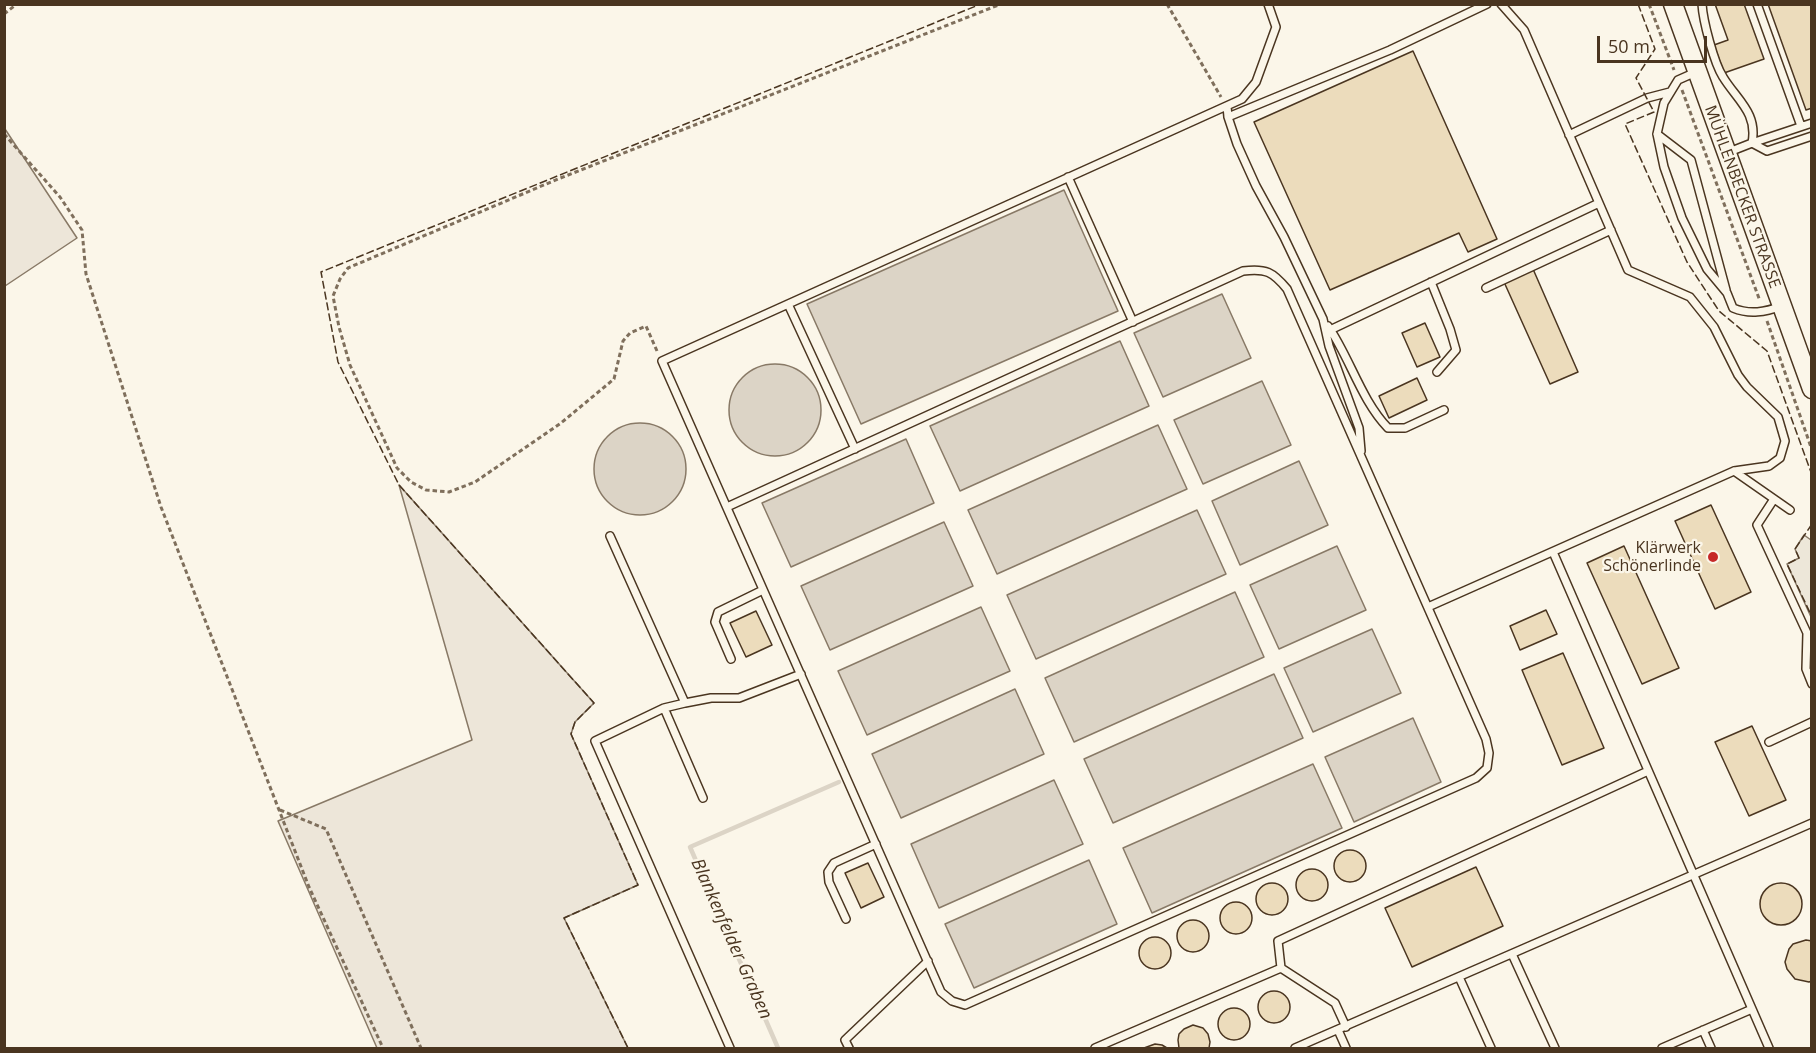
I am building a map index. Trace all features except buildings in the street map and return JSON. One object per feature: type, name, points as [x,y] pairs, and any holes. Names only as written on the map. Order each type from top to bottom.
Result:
[{"type":"main road","name":"MÜHLENBECKER STRASSE","points":[[1672,4],[1782,306],[1802,351],[1812,389]]},
{"type":"lane","points":[[727,507],[1244,271],[1258,269],[1275,275],[1287,289],[1486,739],[1489,753],[1487,768],[1476,778],[966,1005],[952,1001],[942,992],[928,962],[662,361],[1242,99],[1256,82],[1276,27],[1268,4]]},
{"type":"lane","points":[[1228,117],[1390,50],[1487,4]]},
{"type":"lane","points":[[1428,607],[1734,471],[1769,466],[1780,458],[1785,441],[1778,417],[1738,375],[1714,327],[1690,297],[1628,270],[1524,30],[1501,4]]},
{"type":"lane","points":[[1702,4],[1703,20],[1721,75],[1749,112],[1754,133],[1752,144]]},
{"type":"lane","points":[[1757,4],[1801,126]]},
{"type":"lane","points":[[1697,71],[1678,80],[1670,92],[1664,103],[1657,134],[1664,167],[1683,218],[1707,268],[1726,293]]},
{"type":"lane","points":[[1569,135],[1647,98],[1670,92]]},
{"type":"lane","points":[[1227,106],[1228,117],[1237,144],[1256,186],[1284,237],[1323,319],[1340,344],[1376,415],[1388,428],[1404,428],[1444,410]]},
{"type":"lane","points":[[1726,153],[1812,123]]},
{"type":"lane","points":[[1657,134],[1691,160],[1726,293],[1733,309],[1743,312],[1764,312],[1782,306]]},
{"type":"lane","points":[[1752,144],[1767,151],[1812,136]]},
{"type":"lane","points":[[1068,177],[1133,322]]},
{"type":"lane","points":[[1330,330],[1599,203]]},
{"type":"lane","points":[[1486,288],[1611,230]]},
{"type":"lane","points":[[1431,282],[1456,350],[1437,372]]},
{"type":"lane","points":[[788,304],[855,449]]},
{"type":"lane","points":[[1323,319],[1329,346],[1359,428],[1361,456]]},
{"type":"lane","points":[[1734,471],[1790,510]]},
{"type":"lane","points":[[1774,499],[1757,525],[1807,633],[1806,669],[1812,684]]},
{"type":"lane","points":[[610,536],[685,703]]},
{"type":"lane","points":[[1552,552],[1769,1048]]},
{"type":"lane","points":[[730,659],[715,622],[718,612],[763,590]]},
{"type":"lane","points":[[730,1048],[596,741],[663,708],[711,698],[739,698],[801,674]]},
{"type":"lane","points":[[663,708],[703,798]]},
{"type":"lane","points":[[1769,742],[1812,722]]},
{"type":"lane","points":[[1281,968],[1278,941],[1648,771]]},
{"type":"lane","points":[[1295,1048],[1812,823]]},
{"type":"lane","points":[[846,919],[829,882],[828,872],[834,863],[876,844]]},
{"type":"lane","points":[[1512,954],[1555,1048]]},
{"type":"lane","points":[[849,1048],[845,1040],[928,962]]},
{"type":"lane","points":[[1281,968],[1335,1003],[1346,1027]]},
{"type":"lane","points":[[1095,1048],[1281,968]]},
{"type":"lane","points":[[1460,977],[1491,1048]]},
{"type":"lane","points":[[1662,1048],[1752,1009]]},
{"type":"lane","points":[[1703,1029],[1711,1048]]},
{"type":"lane","points":[[1338,1030],[1346,1048]]},
{"type":"path","points":[[4,14],[17,4]]},
{"type":"path","points":[[662,361],[646,326],[630,333],[623,340],[614,379],[561,423],[475,482],[449,492],[426,490],[411,482],[397,468],[350,365],[333,296],[340,279],[348,268],[558,179],[1000,4]]},
{"type":"path","points":[[1167,4],[1227,106]]},
{"type":"path","points":[[1649,4],[1698,130],[1812,450]]},
{"type":"path","points":[[4,134],[60,197],[81,230],[86,274],[160,507],[309,886],[383,1048]]},
{"type":"path","points":[[280,810],[326,829],[421,1048]]},
{"type":"shaded area","points":[[5,129],[77,238],[4,286]]},
{"type":"shaded area","points":[[1064,190],[1118,311],[861,424],[807,304]]},
{"type":"shaded area","points":[[1222,294],[1251,358],[1163,397],[1134,333]]},
{"type":"shaded area","points":[[1120,341],[1149,406],[960,491],[930,426]]},
{"type":"shaded area","points":[[775,364],[792,368],[807,378],[817,393],[821,410],[817,427],[807,442],[792,452],[775,456],[758,452],[743,442],[733,427],[729,410],[733,393],[743,378],[758,368]]},
{"type":"shaded area","points":[[1262,381],[1291,445],[1203,484],[1174,420]]},
{"type":"shaded area","points":[[640,423],[657,427],[672,437],[682,452],[686,469],[682,486],[672,501],[657,511],[640,515],[623,511],[608,501],[598,486],[594,469],[598,452],[608,437],[623,427]]},
{"type":"shaded area","points":[[1158,425],[1187,489],[997,574],[968,510]]},
{"type":"shaded area","points":[[906,439],[934,503],[791,567],[762,503]]},
{"type":"shaded area","points":[[1299,461],[1328,525],[1240,565],[1212,501]]},
{"type":"shaded area","points":[[399,485],[594,703],[575,722],[571,734],[638,885],[564,918],[628,1048],[377,1048],[278,821],[472,740]]},
{"type":"shaded area","points":[[1197,510],[1226,574],[1036,659],[1007,595]]},
{"type":"shaded area","points":[[944,522],[973,586],[830,650],[801,586]]},
{"type":"shaded area","points":[[1804,535],[1811,540],[1811,617],[1787,564],[1799,558],[1795,549]]},
{"type":"shaded area","points":[[1337,546],[1366,610],[1279,649],[1250,585]]},
{"type":"shaded area","points":[[1235,592],[1264,657],[1074,742],[1045,678]]},
{"type":"shaded area","points":[[981,607],[1010,671],[867,735],[838,671]]},
{"type":"shaded area","points":[[1372,629],[1401,693],[1313,732],[1284,668]]},
{"type":"shaded area","points":[[1274,674],[1303,738],[1113,823],[1084,759]]},
{"type":"shaded area","points":[[1015,689],[1044,754],[901,818],[872,754]]},
{"type":"shaded area","points":[[1413,718],[1441,782],[1354,822],[1325,757]]},
{"type":"shaded area","points":[[1313,764],[1342,828],[1152,913],[1123,848]]},
{"type":"shaded area","points":[[1054,780],[1083,844],[939,908],[911,844]]},
{"type":"shaded area","points":[[1089,860],[1117,924],[974,988],[945,924]]},
{"type":"waterway","name":"Blankenfelder Graben","points":[[778,1048],[690,847],[839,782]]},
{"type":"fence","points":[[628,1048],[564,918],[638,885],[571,734],[575,722],[594,703],[399,485],[338,362],[321,272],[981,4]]},
{"type":"fence","points":[[1638,4],[1655,49],[1636,78],[1654,112],[1625,124],[1687,262],[1719,311],[1767,351],[1812,475]]},
{"type":"fence","points":[[1812,524],[1795,549],[1799,558],[1787,564],[1812,617]]},
{"type":"place","name":"Klärwerk Schönerlinde","points":[[1713,557]]}]
